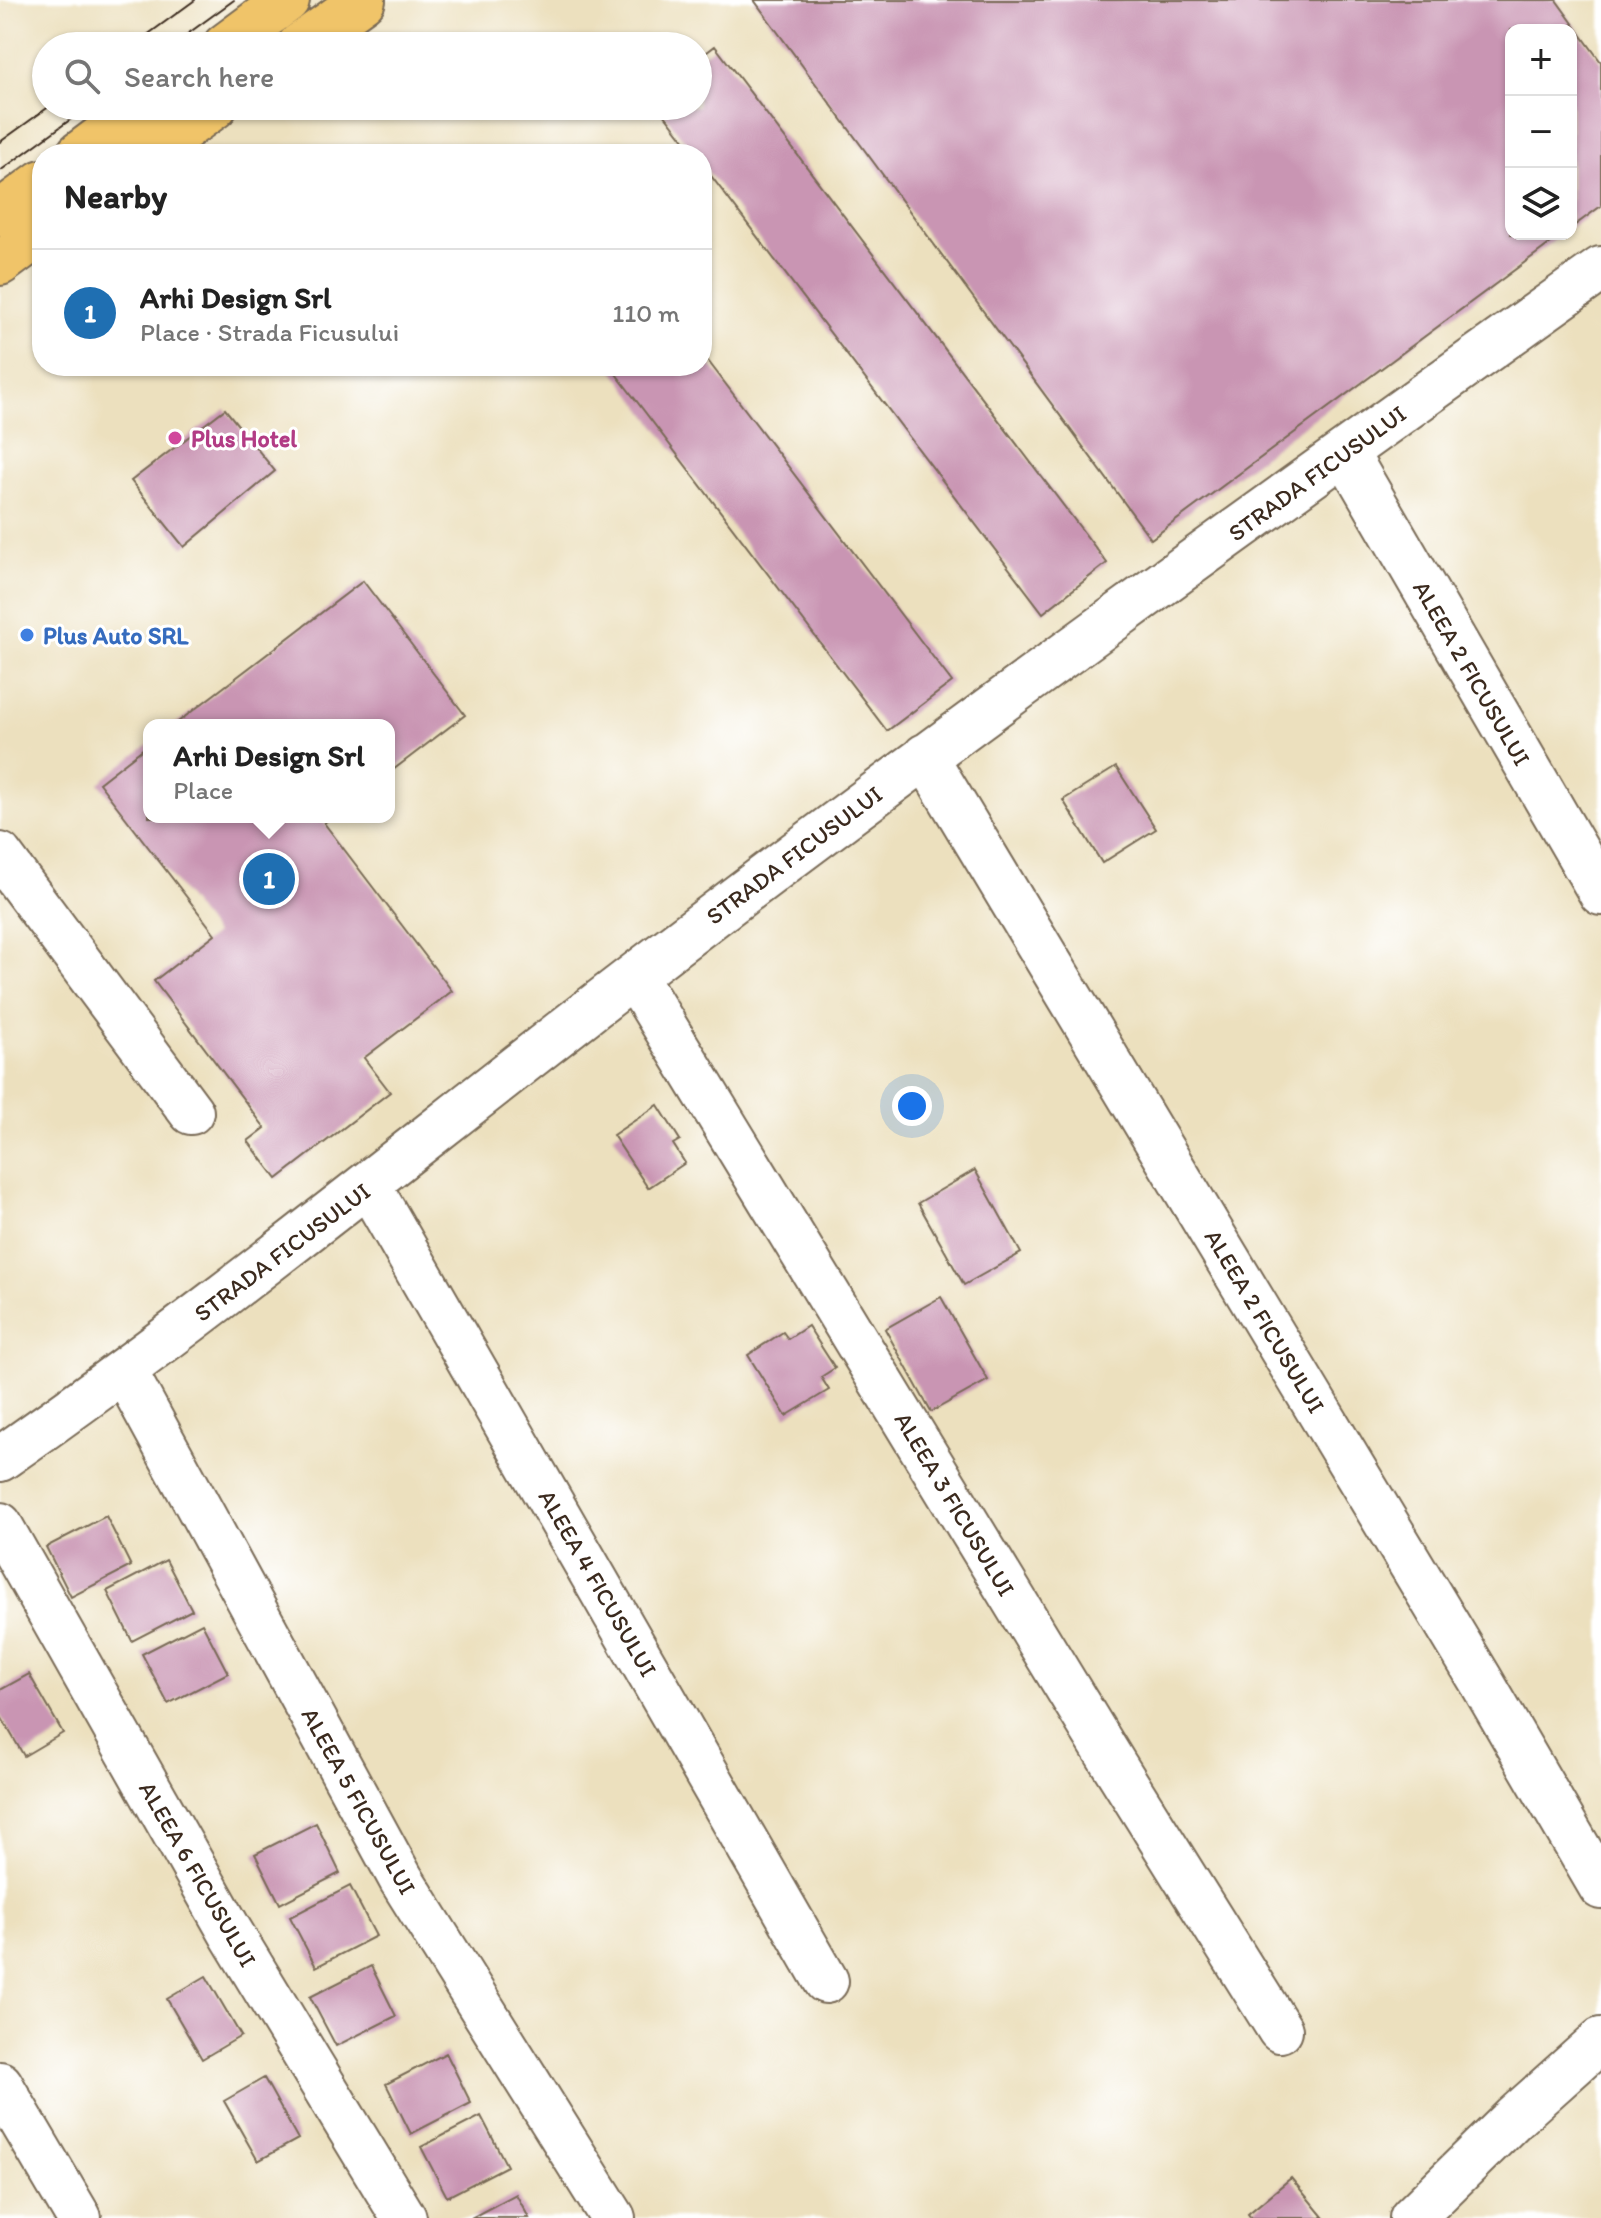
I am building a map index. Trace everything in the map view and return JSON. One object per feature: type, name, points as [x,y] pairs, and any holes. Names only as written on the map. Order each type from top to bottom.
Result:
[{"type":"main road","points":[[244,32],[287,0]]},
{"type":"main road","points":[[318,32],[363,0]]},
{"type":"main road","points":[[92,144],[124,120]]},
{"type":"main road","points":[[162,144],[195,120]]},
{"type":"main road","points":[[0,213],[32,189]]},
{"type":"main road","points":[[0,263],[32,239]]},
{"type":"street","name":"STRADA FICUSULUI","points":[[0,1459],[125,1372],[369,1186],[634,976],[925,756],[1601,269]]},
{"type":"street","name":"ALEEA 2 FICUSULUI","points":[[1345,452],[1601,893]]},
{"type":"street","name":"ALEEA 2 FICUSULUI","points":[[925,756],[1472,1665],[1601,1887]]},
{"type":"street","points":[[0,855],[191,1112]]},
{"type":"street","name":"ALEEA 3 FICUSULUI","points":[[634,976],[1115,1766],[1280,2030]]},
{"type":"street","name":"ALEEA 4 FICUSULUI","points":[[369,1186],[826,1981]]},
{"type":"street","name":"ALEEA 5 FICUSULUI","points":[[125,1372],[401,1879],[613,2218]]},
{"type":"street","name":"ALEEA 6 FICUSULUI","points":[[0,1525],[231,1933],[404,2218]]},
{"type":"street","points":[[1412,2218],[1514,2118],[1601,2040]]},
{"type":"street","points":[[0,2084],[79,2218]]},
{"type":"building","points":[[754,0],[1556,0],[1573,24],[1505,24],[1505,240],[1555,240],[1151,539]]},
{"type":"building","points":[[1577,29],[1601,62],[1601,206],[1577,224]]},
{"type":"building","points":[[715,46],[1107,563],[1043,613],[712,177],[712,144],[687,144],[669,120],[712,120],[712,48]]},
{"type":"building","points":[[712,366],[952,682],[887,731],[618,376],[712,376]]},
{"type":"building","points":[[225,409],[275,471],[184,547],[131,481]]},
{"type":"building","points":[[363,581],[465,715],[395,768],[395,719],[182,719]]},
{"type":"building","points":[[143,749],[143,823],[324,823],[452,991],[364,1058],[390,1092],[277,1179],[248,1141],[265,1128],[154,981],[215,934],[99,783]]},
{"type":"building","points":[[1116,767],[1156,829],[1102,863],[1063,800]]},
{"type":"building","points":[[658,1105],[680,1140],[673,1144],[685,1163],[648,1188],[613,1135]]},
{"type":"building","points":[[975,1170],[1021,1253],[964,1285],[918,1203]]},
{"type":"building","points":[[941,1297],[988,1380],[931,1412],[885,1329]]},
{"type":"building","points":[[808,1326],[835,1368],[821,1377],[829,1390],[786,1416],[748,1355],[783,1332],[788,1339]]},
{"type":"building","points":[[106,1516],[131,1566],[71,1597],[46,1547]]},
{"type":"building","points":[[166,1560],[192,1610],[132,1641],[107,1591]]},
{"type":"building","points":[[202,1623],[228,1673],[168,1704],[142,1654]]},
{"type":"building","points":[[29,1674],[63,1733],[24,1756],[0,1715],[0,1690]]},
{"type":"building","points":[[316,1823],[340,1873],[280,1904],[255,1854]]},
{"type":"building","points":[[350,1886],[376,1936],[316,1967],[290,1917]]},
{"type":"building","points":[[371,1966],[396,2016],[336,2046],[310,1997]]},
{"type":"building","points":[[206,1976],[241,2036],[202,2059],[167,1999]]},
{"type":"building","points":[[446,2053],[471,2103],[411,2134],[386,2084]]},
{"type":"building","points":[[264,2078],[298,2139],[258,2161],[224,2101]]},
{"type":"building","points":[[481,2116],[507,2166],[447,2197],[421,2147]]},
{"type":"building","points":[[1291,2178],[1324,2218],[1251,2218],[1248,2214]]},
{"type":"building","points":[[516,2194],[529,2218],[471,2218]]},
{"type":"tram line","points":[[151,32],[195,0]]},
{"type":"tram line","points":[[190,32],[234,0]]},
{"type":"tram line","points":[[0,142],[32,119]]},
{"type":"tram line","points":[[37,144],[70,120]]},
{"type":"tram line","points":[[0,171],[32,148]]},
{"type":"place","name":"Plus Hotel","points":[[175,438]]},
{"type":"place","name":"Plus Auto SRL","points":[[27,635]]},
{"type":"place","name":"Arhi Design Srl","points":[[269,879]]}]
